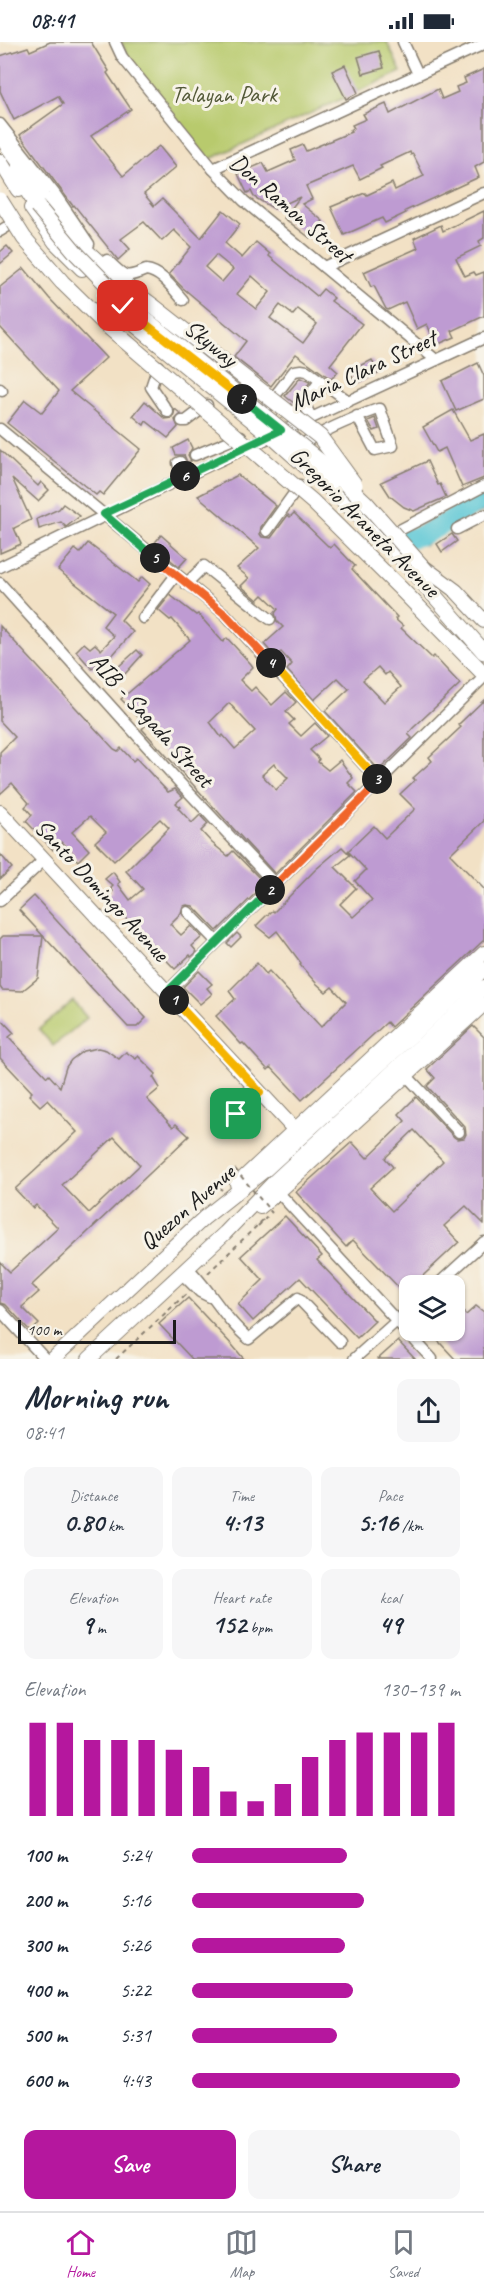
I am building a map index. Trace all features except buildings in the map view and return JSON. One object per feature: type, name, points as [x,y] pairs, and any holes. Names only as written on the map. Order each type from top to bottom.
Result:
[{"type":"highway","points":[[0,135],[41,200],[65,254],[120,313],[273,437],[391,538],[484,652]]},
{"type":"highway","name":"Skyway","points":[[0,148],[41,200],[77,254],[123,301],[299,443],[366,503],[484,637]]},
{"type":"highway","points":[[41,200],[84,249],[118,280],[320,437],[346,470],[366,503]]},
{"type":"highway","points":[[0,202],[24,238],[62,282],[159,373],[313,502],[364,551],[484,677]]},
{"type":"main road","name":"Gregorio Araneta Avenue","points":[[0,161],[55,242],[88,276],[281,430],[343,484],[391,538],[456,591],[484,621]]},
{"type":"main road","name":"Gregorio Araneta Avenue","points":[[0,202],[13,223],[76,293],[158,366],[255,444],[300,485],[484,677]]},
{"type":"main road","name":"Gregorio Araneta Avenue","points":[[413,558],[484,642]]},
{"type":"main road","name":"Santo Domingo Avenue","points":[[0,812],[294,1129]]},
{"type":"main road","points":[[204,1218],[254,1166],[484,953]]},
{"type":"main road","name":"Quezon Avenue","points":[[53,1359],[204,1218],[266,1169],[484,969]]},
{"type":"main road","name":"Quezon Avenue","points":[[90,1359],[225,1233],[275,1180],[484,987]]},
{"type":"main road","points":[[225,1233],[278,1192],[484,1004]]},
{"type":"street","name":"Don Ramon Street","points":[[115,42],[122,57],[213,169],[244,201],[436,360]]},
{"type":"street","points":[[403,42],[418,74]]},
{"type":"street","points":[[213,169],[484,44]]},
{"type":"street","points":[[0,124],[55,194],[87,242],[127,277],[146,270],[155,272],[183,300]]},
{"type":"street","points":[[324,267],[484,193]]},
{"type":"street","points":[[0,231],[13,223]]},
{"type":"street","name":"Maria Clara Street","points":[[0,567],[104,514],[281,430],[484,338]]},
{"type":"street","points":[[158,366],[152,387],[168,412]]},
{"type":"street","points":[[261,414],[294,371],[301,369],[347,400]]},
{"type":"street","points":[[311,417],[304,403],[320,381]]},
{"type":"street","points":[[182,421],[186,421],[207,405]]},
{"type":"street","points":[[299,446],[357,416]]},
{"type":"street","points":[[0,429],[226,615],[380,781]]},
{"type":"street","points":[[223,458],[200,453],[244,435]]},
{"type":"street","points":[[180,462],[178,463],[182,478]]},
{"type":"street","points":[[267,531],[300,485]]},
{"type":"street","points":[[391,538],[484,486]]},
{"type":"street","points":[[457,529],[484,515]]},
{"type":"street","points":[[186,584],[204,566],[270,619]]},
{"type":"street","points":[[143,618],[176,575]]},
{"type":"street","name":"AIB - Sagada Street","points":[[0,583],[180,783],[275,884]]},
{"type":"street","points":[[167,992],[484,677]]},
{"type":"street","points":[[0,901],[44,860]]},
{"type":"street","points":[[188,912],[217,942]]},
{"type":"street","points":[[406,1075],[459,1131]]},
{"type":"street","points":[[224,1125],[260,1092]]},
{"type":"street","points":[[278,1192],[432,1359]]},
{"type":"street","points":[[448,1275],[484,1242]]},
{"type":"street","points":[[184,1270],[200,1292],[210,1297],[249,1340],[298,1298],[340,1341]]},
{"type":"street","points":[[0,1310],[45,1359]]},
{"type":"street","points":[[354,1359],[399,1318]]},
{"type":"path","points":[[217,1186],[235,1169],[272,1213],[256,1226]]},
{"type":"green space","name":"Talayan Park","points":[[121,42],[387,42],[401,72],[208,160],[129,59]]},
{"type":"green space","points":[[73,1001],[87,1018],[53,1046],[39,1029]]},
{"type":"water","points":[[484,492],[484,511],[450,528],[424,545],[409,531]]},
{"type":"waterway","points":[[381,536],[396,539],[423,534],[484,499]]},
{"type":"route","points":[[123,306],[281,430],[104,514],[226,615],[380,781],[167,992],[260,1092],[236,1114]]}]
